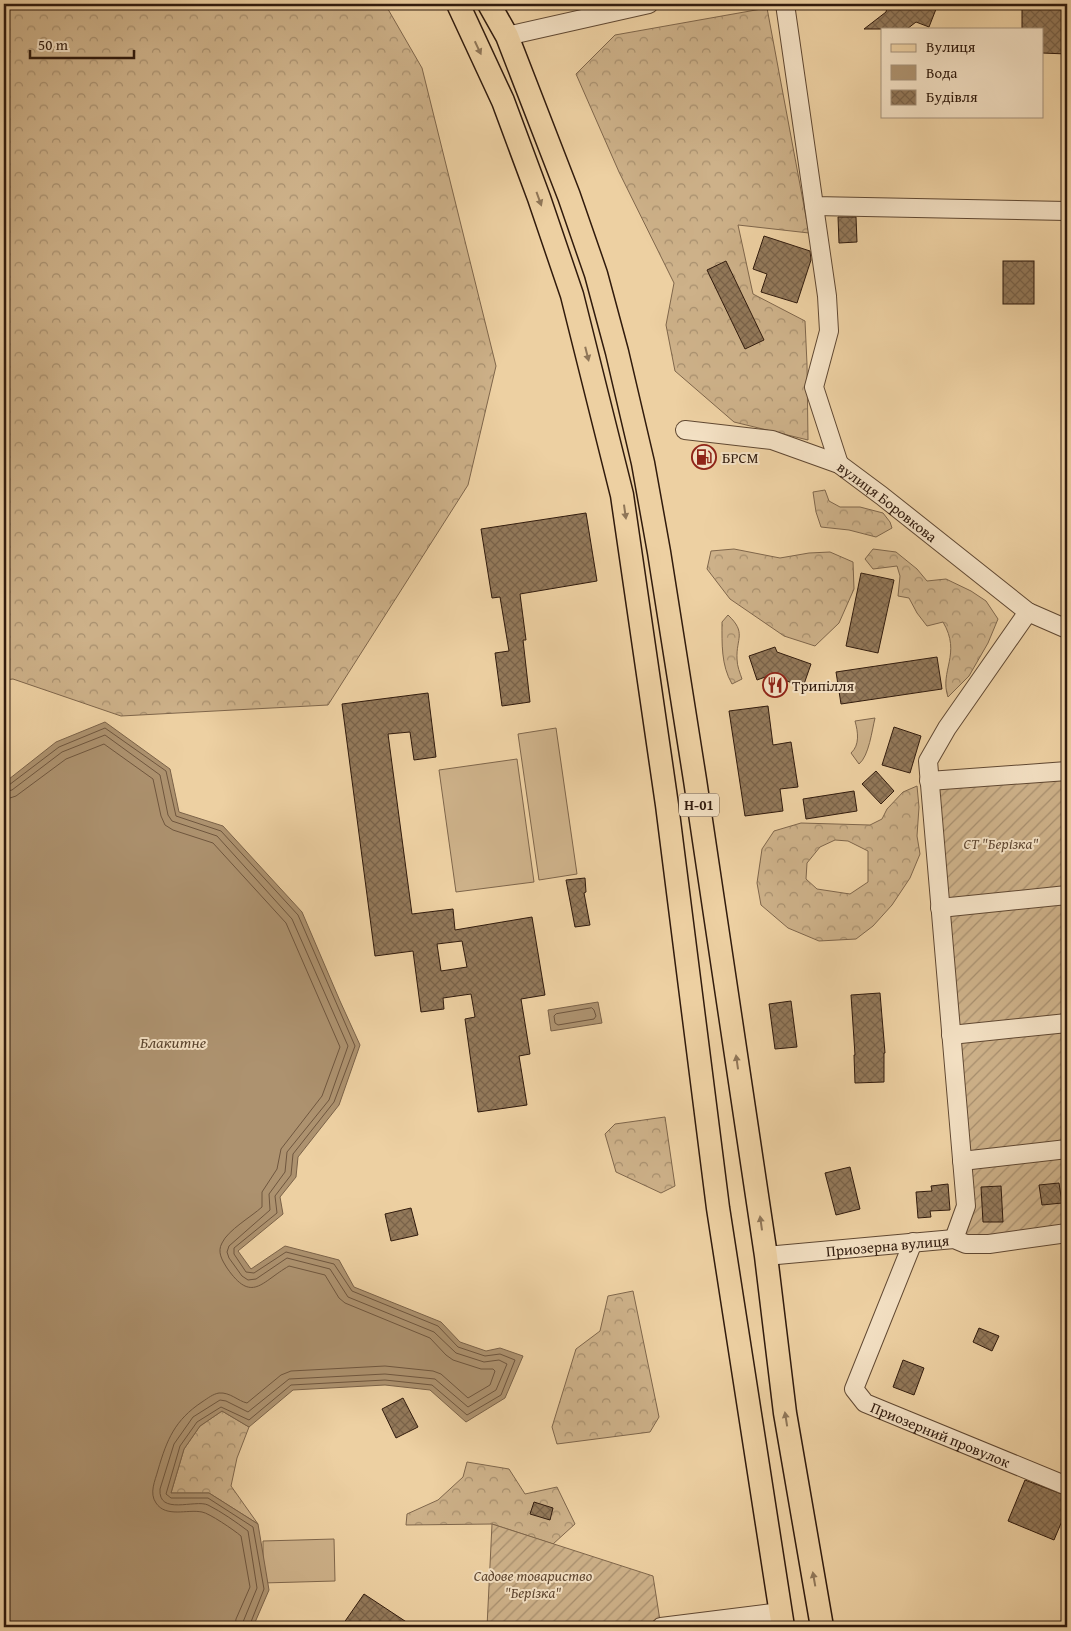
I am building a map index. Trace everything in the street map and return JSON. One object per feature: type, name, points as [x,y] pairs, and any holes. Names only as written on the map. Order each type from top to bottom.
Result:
[{"type":"main road","name":"Н-01","points":[[458,4],[503,101],[572,295],[622,495],[667,805],[718,1208],[782,1620]]},
{"type":"main road","name":"Н-01","points":[[489,4],[507,36],[569,196],[596,274],[617,352],[643,463],[686,723],[766,1256],[785,1413],[822,1627]]},
{"type":"street","points":[[507,36],[649,4]]},
{"type":"street","points":[[785,4],[827,296],[829,331],[814,387],[839,464]]},
{"type":"street","points":[[814,206],[1067,211]]},
{"type":"street","name":"вулиця Боровкова","points":[[685,430],[772,440],[839,464],[1028,612],[1067,628]]},
{"type":"street","points":[[954,1239],[966,1206],[928,761],[947,728],[1028,612]]},
{"type":"street","points":[[929,781],[1067,771]]},
{"type":"street","points":[[940,908],[1067,895]]},
{"type":"street","points":[[952,1035],[1067,1023]]},
{"type":"street","points":[[962,1161],[1067,1149]]},
{"type":"street","name":"Приозерна вулиця","points":[[766,1256],[954,1239],[966,1244],[989,1244],[1067,1233]]},
{"type":"street","name":"Приозерний провулок","points":[[913,1242],[854,1389],[865,1403],[1067,1486]]},
{"type":"street","points":[[661,1627],[782,1620]]},
{"type":"green space","points":[[4,4],[385,4],[422,68],[496,366],[468,485],[328,705],[121,716],[13,679],[4,680]]},
{"type":"green space","points":[[767,8],[809,233],[738,225],[753,294],[805,321],[808,440],[734,422],[675,371],[666,325],[674,283],[619,172],[576,74],[615,35]]},
{"type":"green space","points":[[825,490],[829,501],[840,507],[860,507],[883,513],[892,528],[876,537],[849,530],[821,527],[816,512],[813,492]]},
{"type":"green space","points":[[734,549],[780,558],[809,553],[830,552],[853,562],[854,589],[839,623],[815,646],[784,636],[730,599],[707,569],[711,551]]},
{"type":"green space","points":[[873,549],[896,552],[917,569],[927,581],[946,579],[971,591],[986,601],[998,619],[988,643],[969,676],[948,697],[946,679],[951,644],[943,622],[927,626],[909,598],[898,596],[900,576],[897,566],[873,569],[865,559]]},
{"type":"green space","points":[[728,615],[734,621],[739,631],[737,662],[742,679],[732,684],[724,662],[722,646],[722,622]]},
{"type":"green space","points":[[875,718],[868,749],[859,764],[851,753],[857,742],[855,721]]},
{"type":"green space","points":[[556,728],[577,874],[539,880],[518,734]]},
{"type":"green space","points":[[517,759],[534,882],[456,892],[439,770]]},
{"type":"green space","name":"СТ \"Берізка\"","points":[[1067,769],[1067,1233],[954,1239],[966,1206],[929,781]]},
{"type":"green space","points":[[917,786],[919,807],[917,836],[920,854],[910,878],[892,905],[873,926],[856,939],[819,941],[788,928],[761,905],[757,883],[762,849],[774,831],[801,823],[870,825],[882,819],[887,809],[903,792]],"holes":[[[835,840],[848,841],[868,851],[868,882],[850,894],[817,889],[806,879],[807,863],[820,847]]]},
{"type":"green space","points":[[665,1117],[675,1186],[661,1193],[616,1172],[605,1134],[615,1124]]},
{"type":"green space","points":[[633,1291],[659,1417],[650,1432],[557,1444],[552,1427],[576,1349],[600,1331],[608,1296]]},
{"type":"green space","points":[[222,1411],[249,1427],[237,1458],[231,1486],[258,1524],[209,1493],[171,1493],[184,1449],[200,1426]]},
{"type":"green space","points":[[467,1462],[509,1469],[525,1494],[557,1487],[575,1524],[553,1544],[492,1524],[406,1525],[407,1514],[438,1500],[463,1477]]},
{"type":"green space","name":"Садове товариство \"Берізка\"","points":[[492,1524],[653,1576],[661,1627],[487,1627]]},
{"type":"green space","points":[[334,1539],[335,1581],[263,1583],[263,1541]]},
{"type":"water","name":"Блакитне","points":[[105,722],[170,769],[179,812],[223,826],[302,912],[360,1045],[339,1105],[298,1157],[296,1177],[280,1197],[283,1214],[238,1251],[251,1269],[285,1246],[339,1260],[354,1287],[441,1322],[460,1342],[486,1351],[500,1348],[523,1356],[505,1398],[466,1422],[430,1390],[385,1385],[293,1390],[249,1427],[222,1411],[200,1426],[184,1449],[171,1493],[209,1493],[258,1524],[269,1590],[253,1627],[4,1627],[4,783],[56,742]]},
{"type":"water","points":[[598,1002],[602,1023],[551,1031],[548,1010]]},
{"type":"building","points":[[888,4],[938,4],[929,27],[916,22],[908,28],[864,29],[886,12]]},
{"type":"building","points":[[1022,4],[1067,4],[1067,54],[1044,53],[1044,28],[1022,28]]},
{"type":"building","points":[[838,217],[856,217],[857,242],[839,243]]},
{"type":"building","points":[[764,236],[810,251],[811,260],[797,303],[761,292],[767,274],[753,269]]},
{"type":"building","points":[[726,261],[764,340],[745,349],[707,270]]},
{"type":"building","points":[[1003,261],[1034,261],[1034,304],[1003,304]]},
{"type":"building","points":[[586,513],[597,581],[520,594],[526,640],[523,640],[530,702],[502,706],[495,653],[509,651],[500,597],[492,598],[481,529]]},
{"type":"building","points":[[861,573],[894,580],[878,653],[846,646]]},
{"type":"building","points":[[775,647],[777,652],[811,664],[803,687],[771,675],[757,680],[749,656]]},
{"type":"building","points":[[937,657],[942,689],[841,704],[836,672]]},
{"type":"building","points":[[428,693],[436,757],[414,760],[410,732],[388,734],[412,914],[453,909],[455,930],[532,917],[545,995],[521,999],[530,1054],[519,1056],[527,1105],[478,1112],[465,1019],[475,1017],[471,994],[443,998],[444,1009],[421,1012],[413,951],[375,956],[342,704]],"holes":[[[462,941],[467,967],[441,971],[437,944]]]},
{"type":"building","points":[[768,706],[773,745],[791,742],[798,787],[780,789],[783,811],[745,816],[729,711]]},
{"type":"building","points":[[894,727],[921,736],[910,773],[882,765]]},
{"type":"building","points":[[876,771],[894,791],[881,804],[862,784]]},
{"type":"building","points":[[854,791],[857,811],[806,819],[803,799]]},
{"type":"building","points":[[585,878],[586,892],[584,893],[590,925],[575,927],[566,880]]},
{"type":"building","points":[[880,993],[885,1053],[884,1082],[855,1083],[851,995]]},
{"type":"building","points":[[791,1001],[797,1047],[775,1049],[769,1004]]},
{"type":"building","points":[[850,1167],[860,1209],[836,1215],[825,1173]]},
{"type":"building","points":[[1059,1183],[1062,1203],[1042,1205],[1039,1185]]},
{"type":"building","points":[[948,1184],[950,1210],[930,1211],[931,1217],[918,1218],[916,1192],[932,1191],[931,1186]]},
{"type":"building","points":[[1001,1186],[1003,1222],[983,1222],[981,1187]]},
{"type":"building","points":[[411,1208],[418,1235],[391,1241],[385,1214]]},
{"type":"building","points":[[979,1328],[999,1336],[992,1351],[973,1342]]},
{"type":"building","points":[[903,1360],[924,1368],[914,1395],[893,1387]]},
{"type":"building","points":[[403,1398],[418,1427],[396,1438],[382,1409]]},
{"type":"building","points":[[1025,1480],[1067,1496],[1067,1509],[1054,1540],[1008,1521]]},
{"type":"building","points":[[534,1502],[553,1508],[550,1520],[530,1514]]},
{"type":"building","points":[[364,1594],[414,1627],[341,1627]]},
{"type":"place","name":"БРСМ","points":[[704,457]]},
{"type":"place","name":"Трипілля","points":[[775,685]]}]
